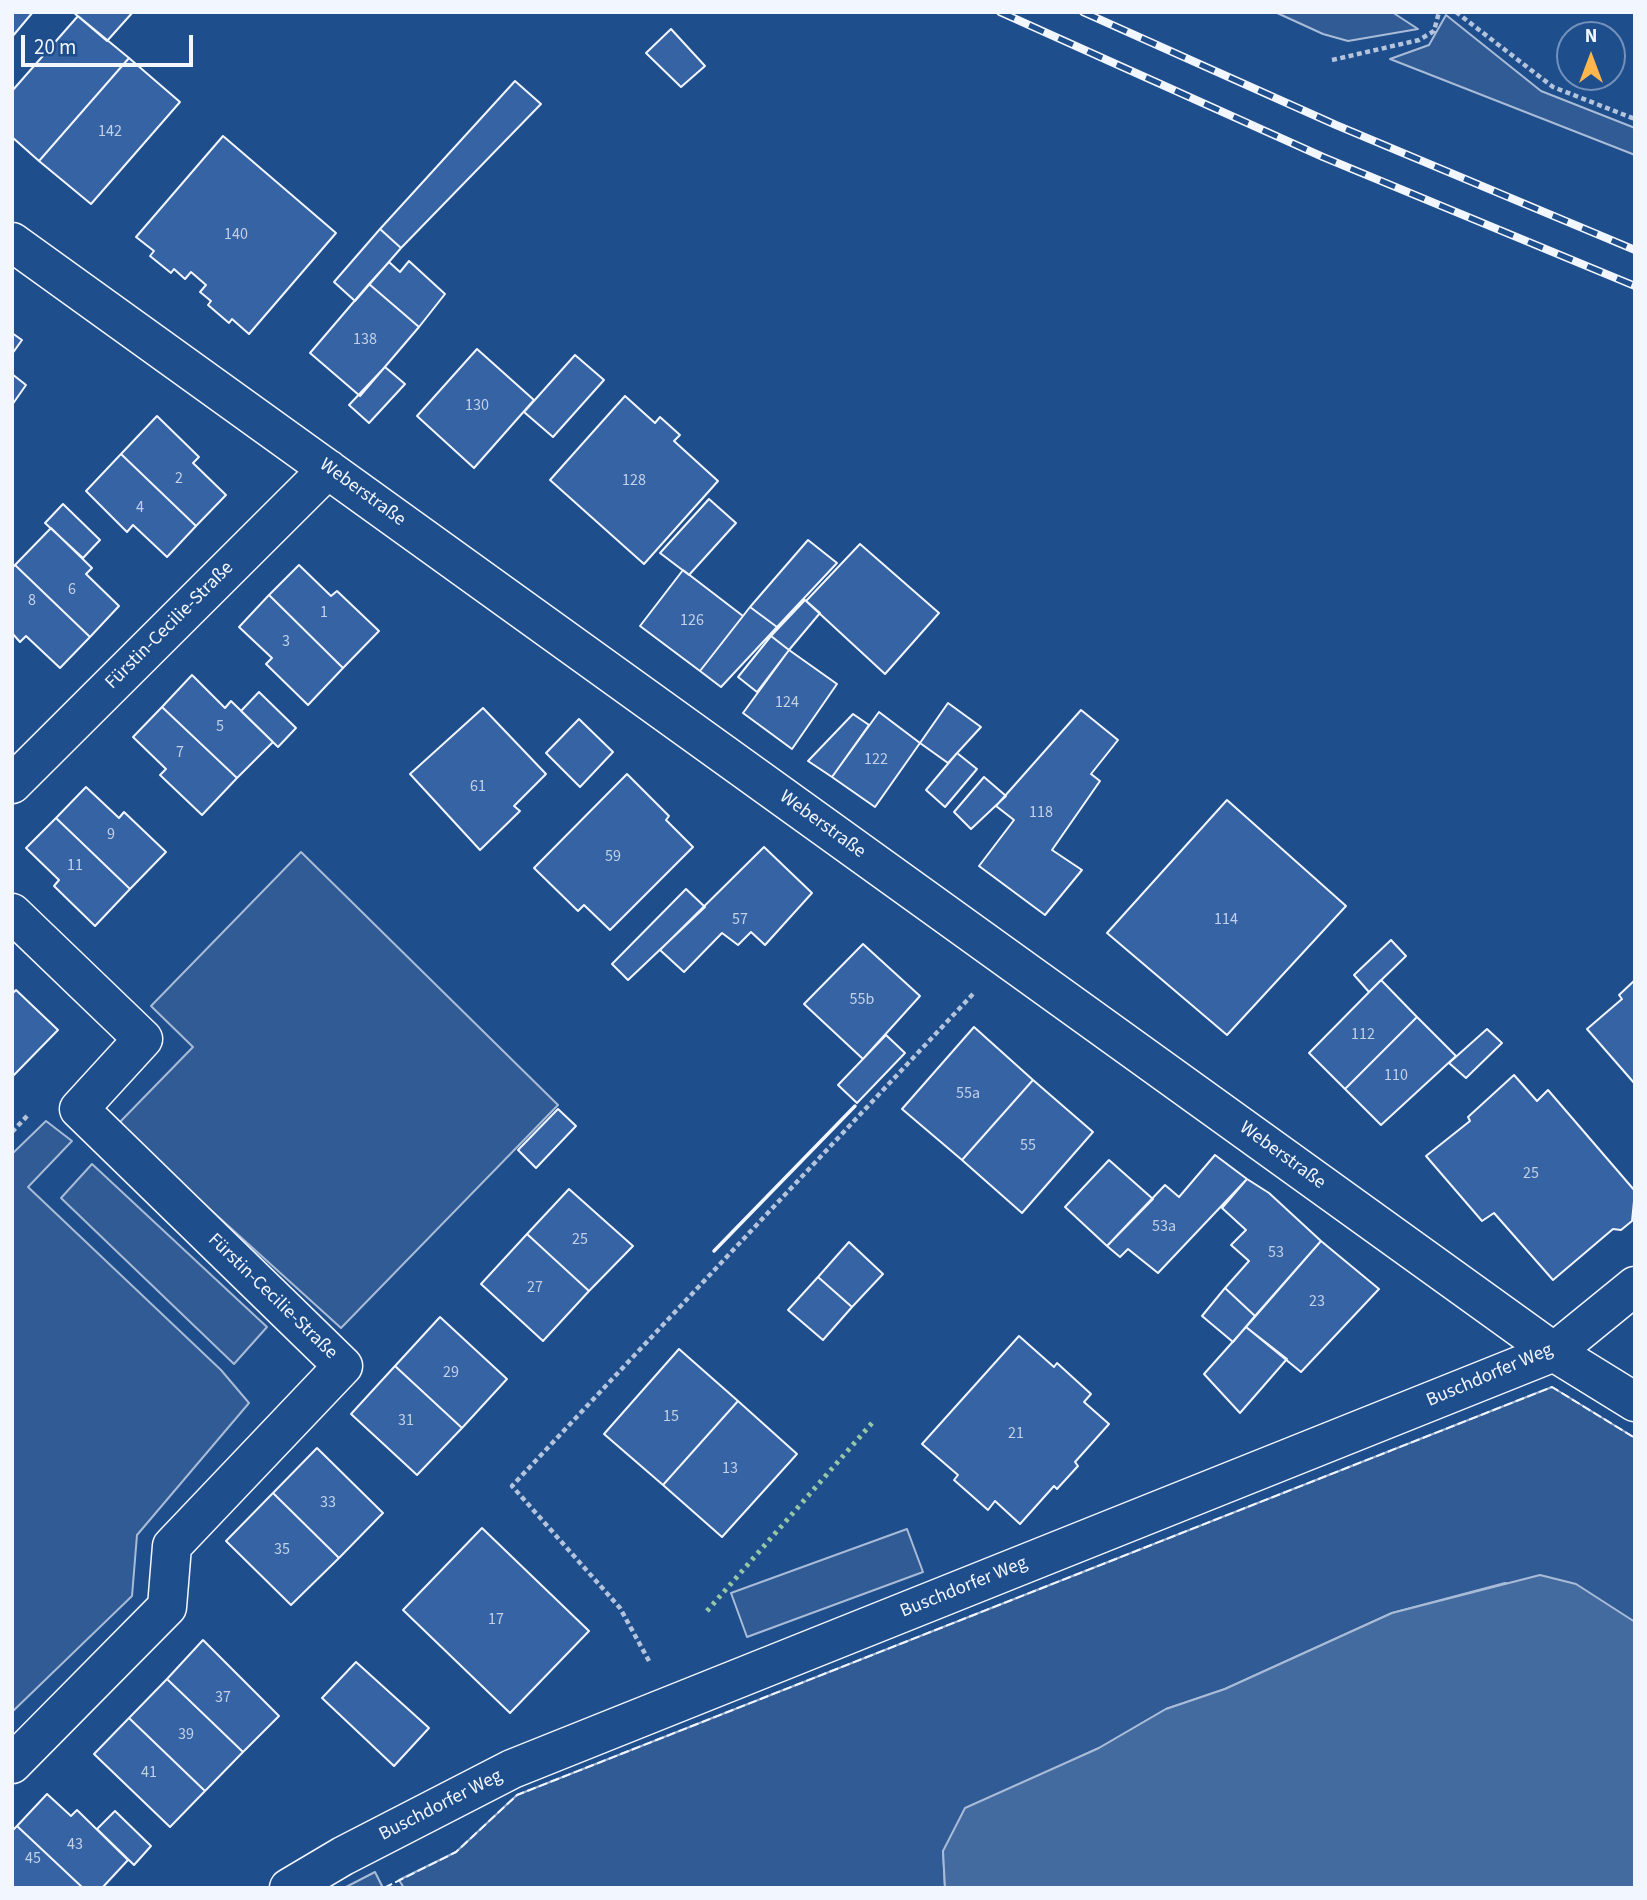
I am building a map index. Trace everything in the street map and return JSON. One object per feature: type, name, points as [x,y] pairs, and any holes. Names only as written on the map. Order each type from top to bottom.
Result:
[{"type":"street","name":"Weberstraße","points":[[12,242],[1554,1352],[1635,1402]]},
{"type":"street","name":"Fürstin-Cecilie-Straße","points":[[12,784],[328,469]]},
{"type":"street","name":"Fürstin-Cecilie-Straße","points":[[12,912],[143,1039],[79,1109],[343,1366],[172,1546],[167,1607],[12,1764]]},
{"type":"street","name":"Buschdorfer Weg","points":[[289,1888],[365,1844],[512,1769],[1554,1352],[1635,1286]]},
{"type":"path","points":[[1332,60],[1419,40],[1434,31],[1439,12]]},
{"type":"path","points":[[1456,12],[1553,87],[1635,118]]},
{"type":"path","points":[[672,1705],[620,1608],[512,1486],[1007,958]]},
{"type":"shaded area","points":[[1275,12],[1392,12],[1418,29],[1348,41],[1323,34]]},
{"type":"shaded area","points":[[1446,15],[1541,91],[1635,128],[1635,155],[1390,59],[1429,45]]},
{"type":"shaded area","points":[[301,852],[558,1105],[341,1328],[117,1125],[193,1047],[151,1006]]},
{"type":"shaded area","points":[[46,1121],[72,1141],[28,1187],[221,1370],[249,1403],[137,1535],[132,1596],[12,1712],[12,1154]]},
{"type":"shaded area","points":[[92,1164],[267,1327],[234,1364],[61,1198]]},
{"type":"shaded area","points":[[1552,1387],[1635,1438],[1635,1622],[1607,1606],[1505,1583],[1392,1613],[1225,1689],[1166,1709],[1099,1748],[1054,1769],[943,1851],[945,1888],[404,1888],[399,1880],[456,1852],[517,1795]]},
{"type":"shaded area","points":[[907,1529],[923,1572],[747,1637],[731,1593]]},
{"type":"shaded area","points":[[1540,1575],[1576,1584],[1635,1622],[1635,1888],[945,1888],[943,1851],[965,1808],[1099,1748],[1166,1709],[1225,1689],[1392,1613]]},
{"type":"shaded area","points":[[375,1872],[383,1888],[344,1888]]},
{"type":"building","points":[[12,12],[33,12],[12,37]]},
{"type":"building","points":[[73,12],[133,12],[107,41]]},
{"type":"building","points":[[78,16],[129,58],[39,161],[12,137],[12,91]]},
{"type":"building","points":[[671,29],[705,66],[681,87],[646,53]]},
{"type":"building","points":[[129,58],[180,102],[91,204],[39,161]]},
{"type":"building","points":[[515,81],[541,104],[401,248],[380,229]]},
{"type":"building","points":[[223,136],[336,233],[249,334],[232,319],[229,323],[208,305],[211,301],[200,292],[206,285],[191,272],[185,279],[174,269],[171,273],[150,256],[154,251],[136,237]]},
{"type":"building","points":[[380,229],[401,248],[355,301],[334,282]]},
{"type":"building","points":[[409,261],[445,294],[419,327],[369,284],[389,262],[400,272]]},
{"type":"building","points":[[369,284],[419,327],[360,396],[310,353]]},
{"type":"building","points":[[12,333],[22,340],[12,354]]},
{"type":"building","points":[[477,349],[534,400],[474,468],[417,416]]},
{"type":"building","points":[[575,355],[604,380],[553,437],[524,412]]},
{"type":"building","points":[[385,367],[405,384],[369,423],[349,405]]},
{"type":"building","points":[[12,374],[26,385],[12,405]]},
{"type":"building","points":[[625,396],[655,423],[660,417],[680,435],[674,441],[718,481],[644,564],[550,480]]},
{"type":"building","points":[[157,416],[199,457],[193,463],[226,495],[196,526],[121,454]]},
{"type":"building","points":[[121,454],[196,526],[167,557],[133,525],[127,532],[86,491]]},
{"type":"building","points":[[709,499],[736,523],[689,575],[660,553]]},
{"type":"building","points":[[63,504],[100,540],[83,558],[45,523]]},
{"type":"building","points":[[51,528],[92,568],[86,574],[119,606],[90,637],[15,565]]},
{"type":"building","points":[[808,540],[837,563],[777,627],[750,607]]},
{"type":"building","points":[[860,544],[939,613],[885,674],[806,601]]},
{"type":"building","points":[[15,565],[90,637],[60,668],[26,636],[20,642],[12,633],[12,568]]},
{"type":"building","points":[[299,565],[331,596],[337,591],[379,631],[343,668],[269,595]]},
{"type":"building","points":[[683,570],[743,616],[700,671],[640,626]]},
{"type":"building","points":[[269,595],[343,668],[308,705],[266,664],[272,658],[239,627]]},
{"type":"building","points":[[805,600],[820,613],[789,650],[771,636]]},
{"type":"building","points":[[750,607],[777,627],[721,687],[700,671]]},
{"type":"building","points":[[771,636],[789,650],[757,692],[738,677]]},
{"type":"building","points":[[789,650],[837,684],[792,749],[743,713]]},
{"type":"building","points":[[192,675],[225,708],[231,701],[273,742],[237,778],[162,707]]},
{"type":"building","points":[[259,692],[296,728],[278,747],[241,711]]},
{"type":"building","points":[[948,703],[981,727],[948,763],[920,743]]},
{"type":"building","points":[[162,707],[237,778],[202,815],[160,775],[166,769],[133,737]]},
{"type":"building","points":[[483,708],[546,774],[514,806],[520,811],[480,850],[410,774]]},
{"type":"building","points":[[1081,710],[1118,740],[1091,774],[1100,781],[1052,850],[1082,870],[1045,915],[979,866],[1014,820],[996,806]]},
{"type":"building","points":[[879,712],[920,743],[875,807],[832,777]]},
{"type":"building","points":[[853,714],[869,725],[832,777],[808,761]]},
{"type":"building","points":[[579,719],[613,752],[580,787],[546,753]]},
{"type":"building","points":[[957,753],[977,769],[945,807],[926,790]]},
{"type":"building","points":[[627,774],[669,816],[666,820],[693,847],[610,930],[584,905],[578,911],[534,868]]},
{"type":"building","points":[[984,777],[1006,796],[971,829],[954,812]]},
{"type":"building","points":[[86,787],[119,818],[124,812],[166,852],[130,889],[56,818]]},
{"type":"building","points":[[1227,800],[1346,906],[1227,1035],[1107,933]]},
{"type":"building","points":[[56,818],[130,889],[95,926],[54,886],[59,880],[26,848]]},
{"type":"building","points":[[764,847],[812,893],[765,945],[751,932],[738,945],[722,933],[684,972],[660,950]]},
{"type":"building","points":[[686,889],[705,907],[628,980],[612,964]]},
{"type":"building","points":[[1391,940],[1406,956],[1369,992],[1354,975]]},
{"type":"building","points":[[863,944],[920,996],[863,1059],[804,1004]]},
{"type":"building","points":[[1381,980],[1417,1017],[1345,1089],[1309,1053]]},
{"type":"building","points":[[1635,980],[1635,1084],[1587,1029],[1622,999],[1619,995]]},
{"type":"building","points":[[16,990],[58,1030],[12,1077],[12,994]]},
{"type":"building","points":[[1417,1017],[1456,1056],[1381,1125],[1345,1089]]},
{"type":"building","points":[[974,1027],[1033,1080],[962,1160],[902,1109]]},
{"type":"building","points":[[1487,1029],[1502,1043],[1466,1078],[1449,1063]]},
{"type":"building","points":[[886,1035],[905,1053],[857,1103],[838,1085]]},
{"type":"building","points":[[1514,1075],[1537,1101],[1548,1090],[1635,1191],[1632,1221],[1621,1230],[1613,1229],[1553,1280],[1494,1213],[1482,1221],[1426,1156],[1470,1121],[1468,1117]]},
{"type":"building","points":[[1033,1080],[1093,1132],[1022,1213],[962,1160]]},
{"type":"building","points":[[558,1109],[576,1126],[536,1168],[518,1150]]},
{"type":"building","points":[[1215,1155],[1247,1179],[1158,1273],[1128,1249],[1120,1257],[1107,1246],[1165,1185],[1179,1197]]},
{"type":"building","points":[[1109,1160],[1153,1199],[1107,1246],[1065,1207]]},
{"type":"building","points":[[1247,1179],[1269,1193],[1321,1241],[1255,1316],[1225,1288],[1249,1261],[1231,1245],[1246,1230],[1222,1208]]},
{"type":"building","points":[[569,1189],[633,1246],[589,1291],[527,1234]]},
{"type":"building","points":[[527,1234],[589,1291],[543,1341],[481,1284]]},
{"type":"building","points":[[1321,1241],[1379,1289],[1301,1372],[1246,1327]]},
{"type":"building","points":[[849,1242],[883,1274],[852,1307],[818,1277]]},
{"type":"building","points":[[818,1277],[852,1307],[823,1340],[788,1310]]},
{"type":"building","points":[[1225,1288],[1255,1316],[1233,1342],[1202,1316]]},
{"type":"building","points":[[440,1317],[507,1379],[462,1428],[395,1366]]},
{"type":"building","points":[[1246,1327],[1287,1359],[1240,1413],[1204,1374]]},
{"type":"building","points":[[1019,1336],[1054,1367],[1057,1363],[1091,1394],[1084,1402],[1109,1424],[1075,1462],[1078,1466],[1057,1489],[1054,1486],[1020,1524],[995,1501],[988,1510],[954,1480],[958,1475],[922,1444]]},
{"type":"building","points":[[679,1349],[738,1401],[663,1485],[604,1434]]},
{"type":"building","points":[[395,1366],[462,1428],[417,1475],[351,1414]]},
{"type":"building","points":[[738,1401],[797,1454],[722,1537],[663,1485]]},
{"type":"building","points":[[317,1448],[383,1513],[339,1558],[273,1493]]},
{"type":"building","points":[[273,1493],[339,1558],[291,1605],[226,1541]]},
{"type":"building","points":[[482,1528],[589,1631],[510,1713],[403,1610]]},
{"type":"building","points":[[203,1640],[279,1716],[243,1752],[167,1679]]},
{"type":"building","points":[[356,1662],[429,1728],[394,1766],[322,1698]]},
{"type":"building","points":[[167,1679],[243,1752],[205,1791],[129,1718]]},
{"type":"building","points":[[129,1718],[205,1791],[170,1827],[94,1754]]},
{"type":"building","points":[[47,1794],[71,1816],[77,1810],[128,1860],[102,1888],[83,1888],[17,1826]]},
{"type":"building","points":[[115,1811],[151,1846],[134,1865],[97,1829]]},
{"type":"building","points":[[17,1826],[83,1888],[12,1888],[12,1831]]},
{"type":"railway","points":[[1000,12],[1323,157],[1635,286]]},
{"type":"railway","points":[[1083,12],[1336,125],[1635,250]]},
{"type":"hedge","points":[[707,1611],[872,1423]]},
{"type":"fence","points":[[384,1888],[456,1852],[517,1795],[1552,1387],[1635,1438]]},
{"type":"wall","points":[[714,1251],[855,1106]]}]
